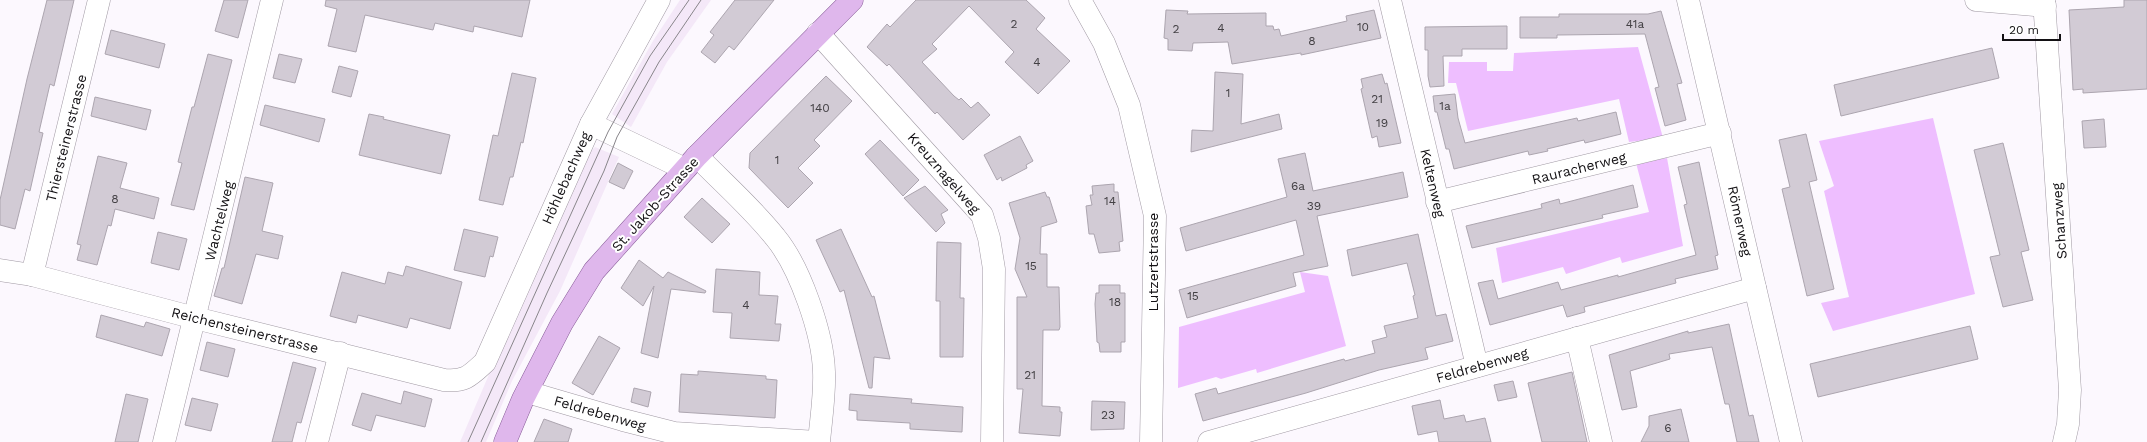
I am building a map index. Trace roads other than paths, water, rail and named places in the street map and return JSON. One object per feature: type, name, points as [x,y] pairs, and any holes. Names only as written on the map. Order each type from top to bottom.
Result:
[{"type":"main road","name":"St. Jakob-Strasse","points":[[505,442],[527,392],[562,323],[594,271],[691,163],[852,0]]},
{"type":"street","name":"Thiersteinerstrasse","points":[[32,275],[99,0]]},
{"type":"street","name":"Wachtelweg","points":[[164,442],[272,0]]},
{"type":"street","name":"Höhlebachweg","points":[[485,362],[591,124],[659,0]]},
{"type":"street","name":"Lutzertstrasse","points":[[1080,0],[1104,43],[1129,105],[1155,216],[1151,442]]},
{"type":"street","name":"Keltenweg","points":[[1390,0],[1476,366]]},
{"type":"street","name":"Römerweg","points":[[1688,0],[1791,442]]},
{"type":"street","points":[[1976,0],[2045,3]]},
{"type":"street","name":"Schanzweg","points":[[2045,3],[2070,390],[2068,424],[2064,442]]},
{"type":"street","name":"Kreuznagelweg","points":[[818,33],[982,215],[989,238],[994,269],[992,442]]},
{"type":"street","points":[[591,124],[691,163],[776,238],[796,271],[820,340],[824,372],[818,442]]},
{"type":"street","name":"Rauracherweg","points":[[1437,202],[1720,133]]},
{"type":"street","name":"Reichensteinerstrasse","points":[[0,270],[32,275],[195,318],[444,380],[458,381],[471,375],[485,362]]},
{"type":"street","name":"Feldrebenweg","points":[[1209,442],[1754,288]]},
{"type":"street","points":[[1577,338],[1601,442]]},
{"type":"street","points":[[317,442],[340,353]]},
{"type":"street","name":"Feldrebenweg","points":[[527,392],[674,433],[818,442]]},
{"type":"tram line","points":[[468,442],[608,132],[650,56],[689,0]]},
{"type":"tram line","points":[[481,442],[547,293],[604,171],[617,137],[659,62],[701,0]]}]
